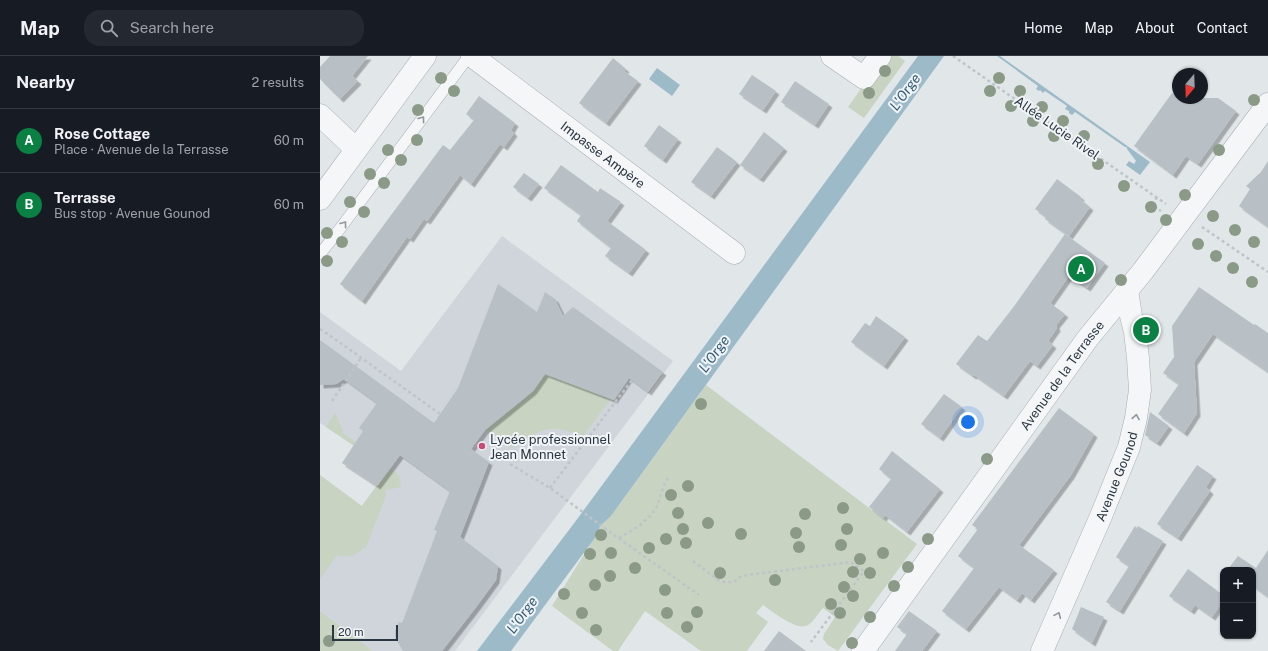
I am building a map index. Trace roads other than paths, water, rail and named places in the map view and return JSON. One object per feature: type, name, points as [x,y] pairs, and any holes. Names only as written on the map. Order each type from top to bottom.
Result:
[{"type":"street","points":[[320,199],[425,56]]},
{"type":"street","name":"Impasse Ampère","points":[[472,56],[734,253]]},
{"type":"street","points":[[832,56],[864,78],[880,56]]},
{"type":"street","name":"Avenue de la Terrasse","points":[[863,651],[1088,338],[1148,265],[1268,104]]},
{"type":"street","points":[[320,115],[356,149]]},
{"type":"street","name":"Avenue Gounod","points":[[1042,651],[1101,516],[1129,447],[1133,432],[1140,390],[1135,332],[1127,290]]},
{"type":"lane","points":[[320,254],[340,230],[469,56]]},
{"type":"water","name":"L'Orge","points":[[918,56],[944,56],[611,516],[600,526],[597,535],[511,651],[477,651],[575,522]]},
{"type":"water","points":[[997,56],[1000,56],[1150,162],[1140,175],[1126,165],[1129,161],[1134,164],[1136,161],[1126,147],[1075,112],[1072,115],[1069,113],[1069,111],[1065,109],[1067,106],[1045,91],[1043,93],[1036,89],[1038,86]]},
{"type":"water","points":[[657,68],[680,85],[672,96],[649,79]]},
{"type":"place","name":"Rose Cottage","points":[[1081,269]]},
{"type":"place","name":"Terrasse","points":[[1146,330]]},
{"type":"place","name":"Lycée professionnel Jean Monnet","points":[[482,446]]}]
